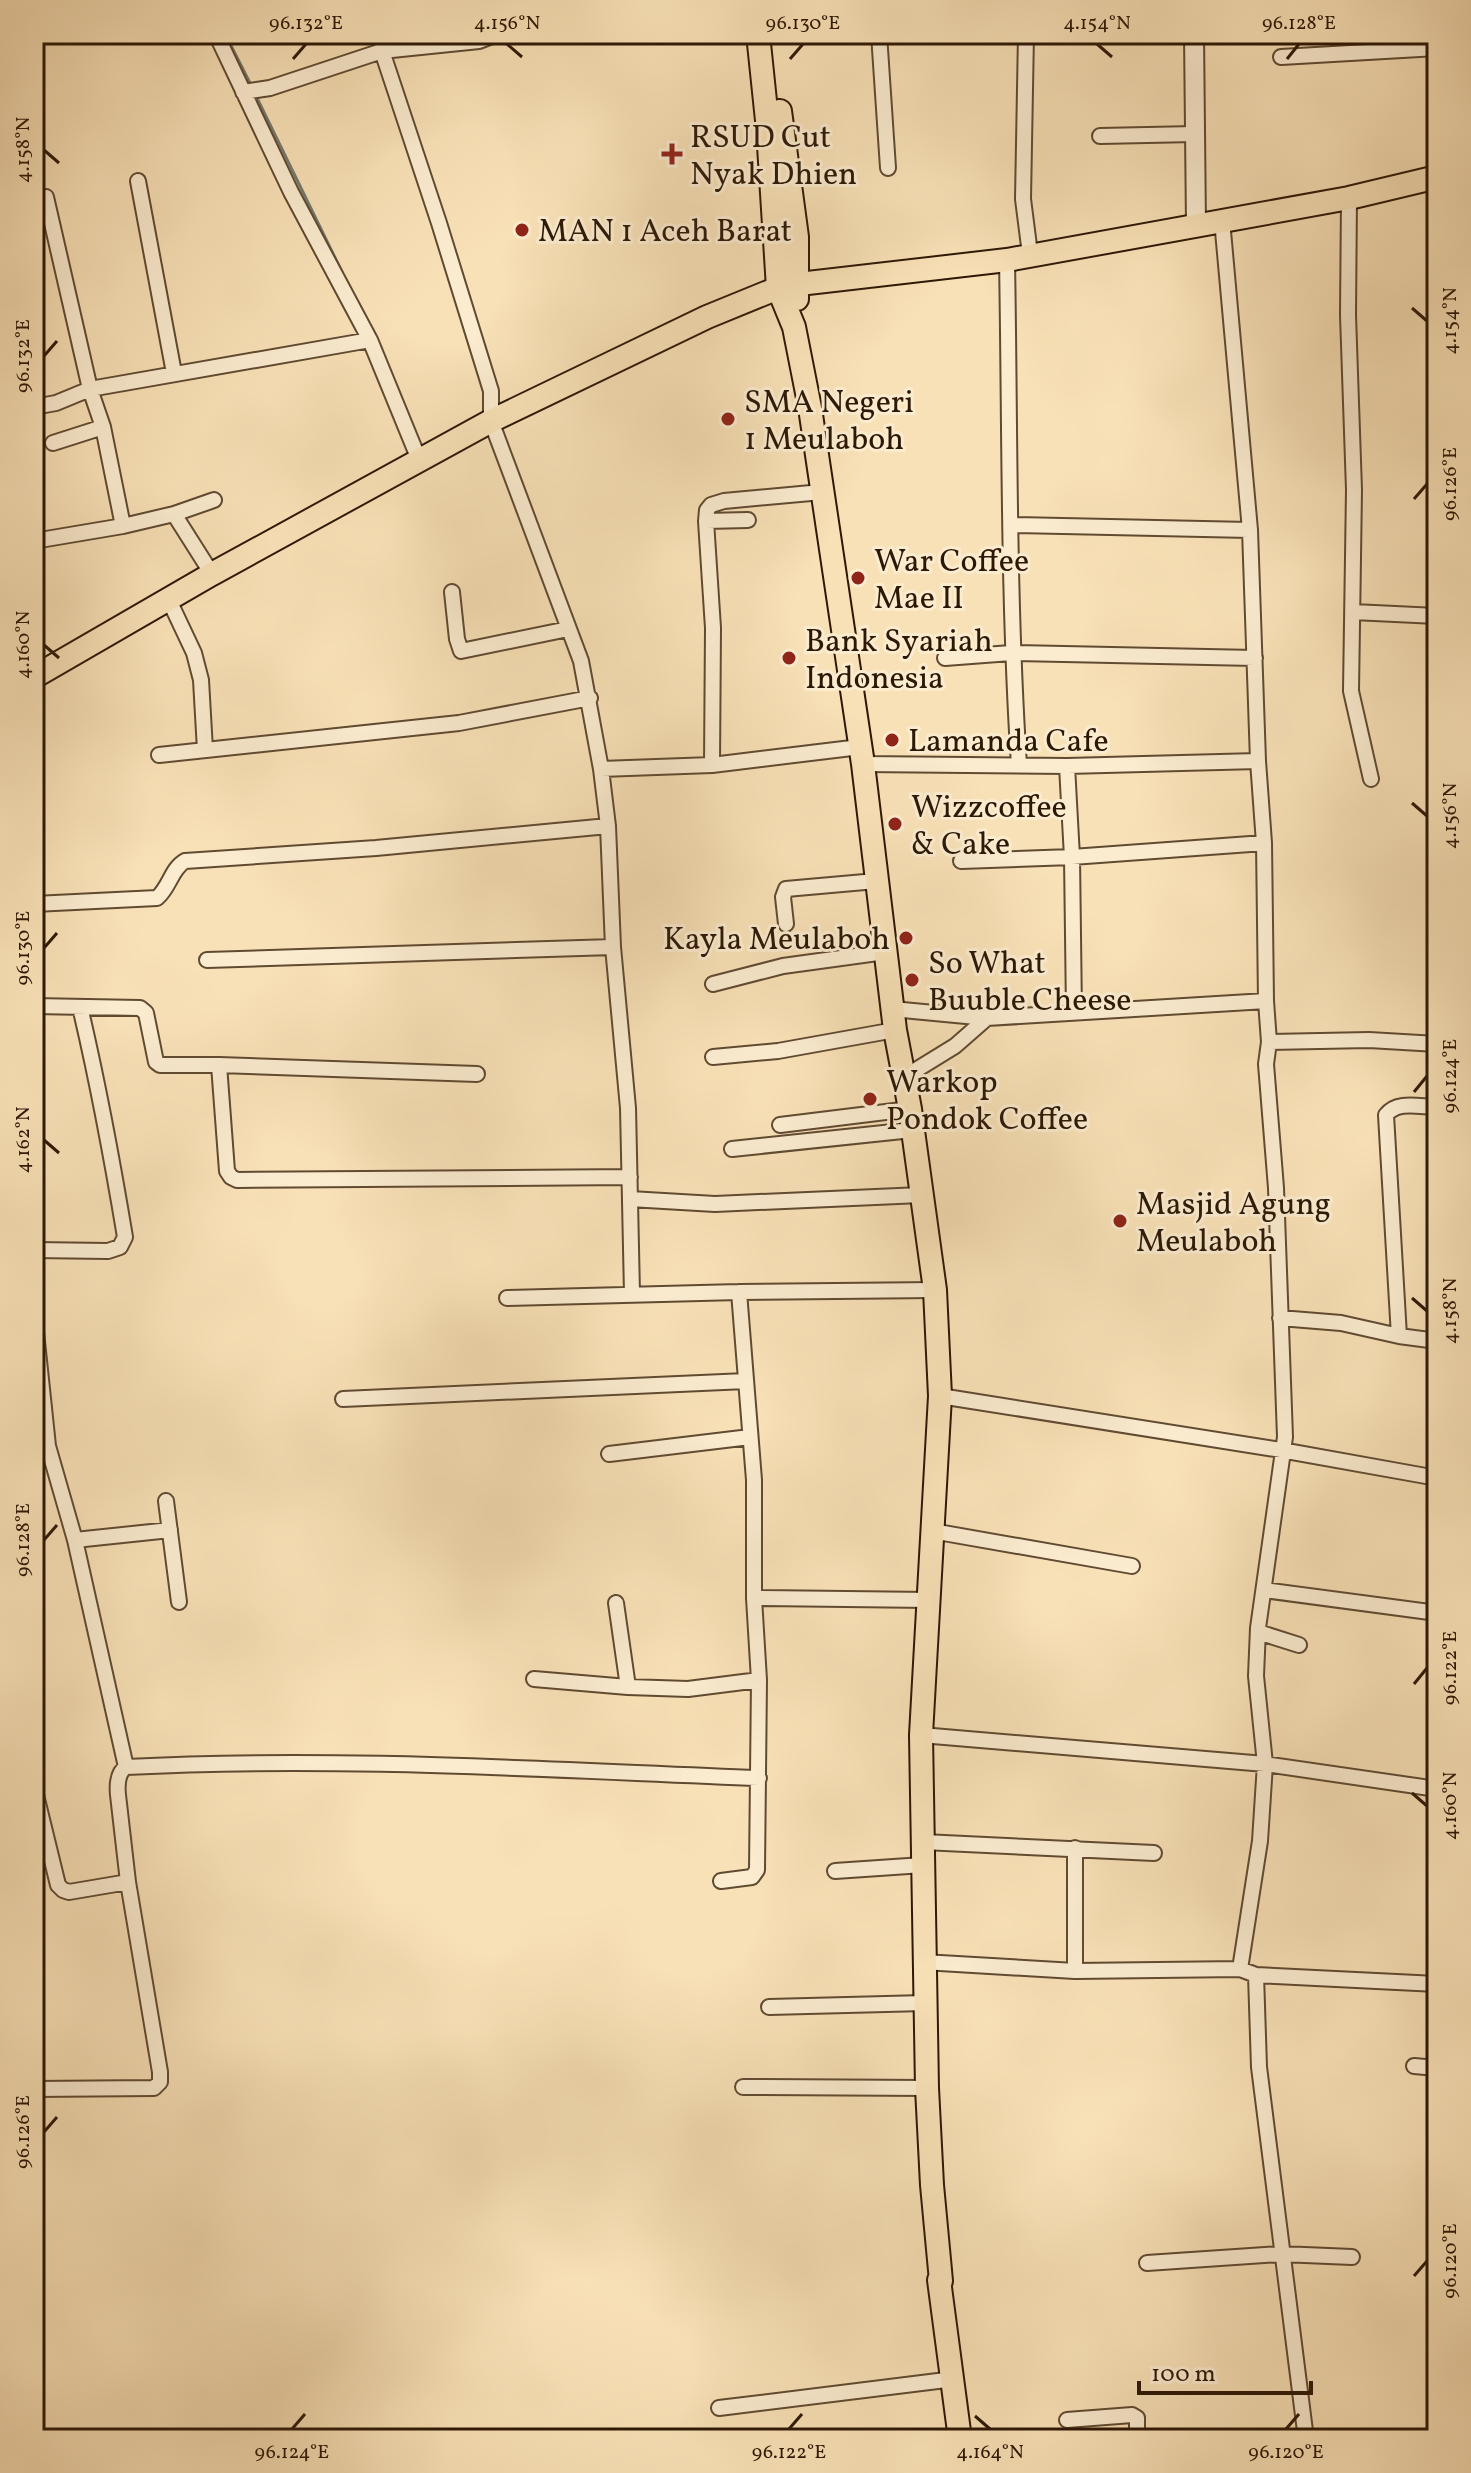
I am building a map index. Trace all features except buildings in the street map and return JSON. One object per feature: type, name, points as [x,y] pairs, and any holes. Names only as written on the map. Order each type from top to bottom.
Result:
[{"type":"main road","points":[[758,34],[788,286],[862,755],[893,1020],[911,1120],[935,1290],[940,1396],[921,1735],[923,1962],[939,2280],[960,2439]]},
{"type":"main road","points":[[770,34],[797,237],[788,286]]},
{"type":"main road","points":[[34,677],[212,574],[491,421],[707,317],[788,286],[1007,260],[1349,198],[1437,177]]},
{"type":"street","points":[[216,34],[257,90],[291,192],[370,340],[420,462]]},
{"type":"street","points":[[383,34],[382,51],[491,391],[491,421],[563,608],[590,698],[608,826],[613,947],[626,1080],[632,1294]]},
{"type":"street","points":[[257,90],[382,51],[479,41],[497,34]]},
{"type":"street","points":[[879,34],[888,168]]},
{"type":"street","points":[[1026,34],[1023,199],[1030,254]]},
{"type":"street","points":[[1194,34],[1196,226]]},
{"type":"street","points":[[1281,57],[1437,48]]},
{"type":"street","points":[[1100,136],[1195,134]]},
{"type":"street","points":[[1437,160],[1437,177]]},
{"type":"street","points":[[138,181],[174,373]]},
{"type":"street","points":[[46,197],[90,389],[103,427],[123,526]]},
{"type":"street","points":[[1349,198],[1348,315],[1354,490],[1351,691],[1371,779]]},
{"type":"street","points":[[1222,220],[1250,530],[1264,843],[1269,1042],[1266,1064],[1276,1188],[1285,1437],[1258,1632],[1256,1676],[1265,1764],[1260,1841],[1240,1969]]},
{"type":"street","points":[[1007,260],[1011,653],[1019,765]]},
{"type":"street","points":[[34,407],[56,403],[90,389],[370,340]]},
{"type":"street","points":[[53,443],[103,427]]},
{"type":"street","points":[[712,765],[713,628],[707,510],[711,505],[724,501],[822,492]]},
{"type":"street","points":[[34,541],[123,526],[174,514],[214,500]]},
{"type":"street","points":[[174,514],[212,574]]},
{"type":"street","points":[[706,521],[748,520]]},
{"type":"street","points":[[1012,525],[1250,530]]},
{"type":"street","points":[[452,592],[461,651],[568,629]]},
{"type":"street","points":[[169,600],[194,653],[201,680],[205,750]]},
{"type":"street","points":[[1353,612],[1437,616]]},
{"type":"street","points":[[945,658],[1011,653],[1255,658]]},
{"type":"street","points":[[159,755],[459,723],[590,698]]},
{"type":"street","points":[[601,769],[862,755],[1067,766],[1258,761]]},
{"type":"street","points":[[1067,766],[1072,857],[1074,1013]]},
{"type":"street","points":[[34,904],[157,898],[164,892],[177,866],[185,861],[376,848],[608,826]]},
{"type":"street","points":[[961,861],[1072,857],[1264,843]]},
{"type":"street","points":[[786,924],[783,897],[786,889],[876,881]]},
{"type":"street","points":[[207,960],[613,947]]},
{"type":"street","points":[[713,984],[783,966],[885,952]]},
{"type":"street","points":[[713,1057],[778,1051],[893,1020],[987,1018],[1266,1001]]},
{"type":"street","points":[[34,1006],[140,1008],[146,1013],[156,1062],[160,1065],[477,1074]]},
{"type":"street","points":[[34,1250],[108,1251],[120,1247],[125,1237],[107,1146],[103,1105],[80,1007]]},
{"type":"street","points":[[903,1078],[955,1046],[987,1018]]},
{"type":"street","points":[[1269,1042],[1369,1040],[1437,1044]]},
{"type":"street","points":[[219,1065],[227,1171],[237,1180],[630,1177]]},
{"type":"street","points":[[1399,1336],[1386,1115],[1398,1106],[1437,1107]]},
{"type":"street","points":[[780,1125],[911,1120]]},
{"type":"street","points":[[732,1149],[911,1120]]},
{"type":"street","points":[[630,1199],[715,1204],[921,1195]]},
{"type":"street","points":[[507,1298],[935,1290]]},
{"type":"street","points":[[721,1881],[752,1877],[757,1870],[759,1680],[754,1598],[754,1480],[739,1292]]},
{"type":"street","points":[[34,1313],[38,1396],[48,1446],[75,1540],[126,1767]]},
{"type":"street","points":[[1280,1318],[1341,1323],[1437,1341]]},
{"type":"street","points":[[343,1399],[746,1381]]},
{"type":"street","points":[[940,1396],[1437,1478]]},
{"type":"street","points":[[609,1454],[750,1437]]},
{"type":"street","points":[[166,1501],[179,1602]]},
{"type":"street","points":[[75,1540],[170,1530]]},
{"type":"street","points":[[932,1531],[1132,1566]]},
{"type":"street","points":[[1264,1590],[1437,1613]]},
{"type":"street","points":[[754,1598],[930,1600]]},
{"type":"street","points":[[616,1603],[628,1687]]},
{"type":"street","points":[[1258,1632],[1299,1645]]},
{"type":"street","points":[[534,1679],[688,1689],[759,1680]]},
{"type":"street","points":[[921,1735],[1265,1764],[1437,1789]]},
{"type":"street","points":[[34,2089],[154,2088],[160,2082],[128,1882],[117,1783],[122,1769],[126,1767],[241,1762],[759,1778]]},
{"type":"street","points":[[36,1795],[58,1885],[63,1890],[69,1892],[128,1882]]},
{"type":"street","points":[[923,1842],[1154,1853]]},
{"type":"street","points":[[1075,1848],[1075,1971]]},
{"type":"street","points":[[835,1871],[923,1865]]},
{"type":"street","points":[[923,1962],[1075,1971],[1240,1969],[1256,1975],[1437,1984]]},
{"type":"street","points":[[1256,1975],[1259,2067],[1306,2439]]},
{"type":"street","points":[[769,2007],[925,2003]]},
{"type":"street","points":[[1414,2066],[1437,2068]]},
{"type":"street","points":[[743,2087],[927,2088]]},
{"type":"street","points":[[1147,2263],[1281,2254],[1352,2257]]},
{"type":"street","points":[[719,2408],[954,2379]]},
{"type":"street","points":[[1067,2420],[1132,2415],[1137,2418],[1137,2439]]},
{"type":"waterway","points":[[225,34],[251,85]]},
{"type":"waterway","points":[[256,96],[342,272]]},
{"type":"place","name":"RSUD Cut Nyak Dhien","points":[[672,154]]},
{"type":"place","name":"MAN 1 Aceh Barat","points":[[522,230]]},
{"type":"place","name":"SMA Negeri 1 Meulaboh","points":[[728,419]]},
{"type":"place","name":"War Coffee Mae II","points":[[858,578]]},
{"type":"place","name":"Bank Syariah Indonesia","points":[[789,658]]},
{"type":"place","name":"Lamanda Cafe","points":[[892,740]]},
{"type":"place","name":"Wizzcoffee & Cake","points":[[895,824]]},
{"type":"place","name":"Kayla Meulaboh","points":[[906,938]]},
{"type":"place","name":"So What Buuble Cheese","points":[[912,980]]},
{"type":"place","name":"Warkop Pondok Coffee","points":[[870,1099]]},
{"type":"place","name":"Masjid Agung Meulaboh","points":[[1120,1221]]}]
